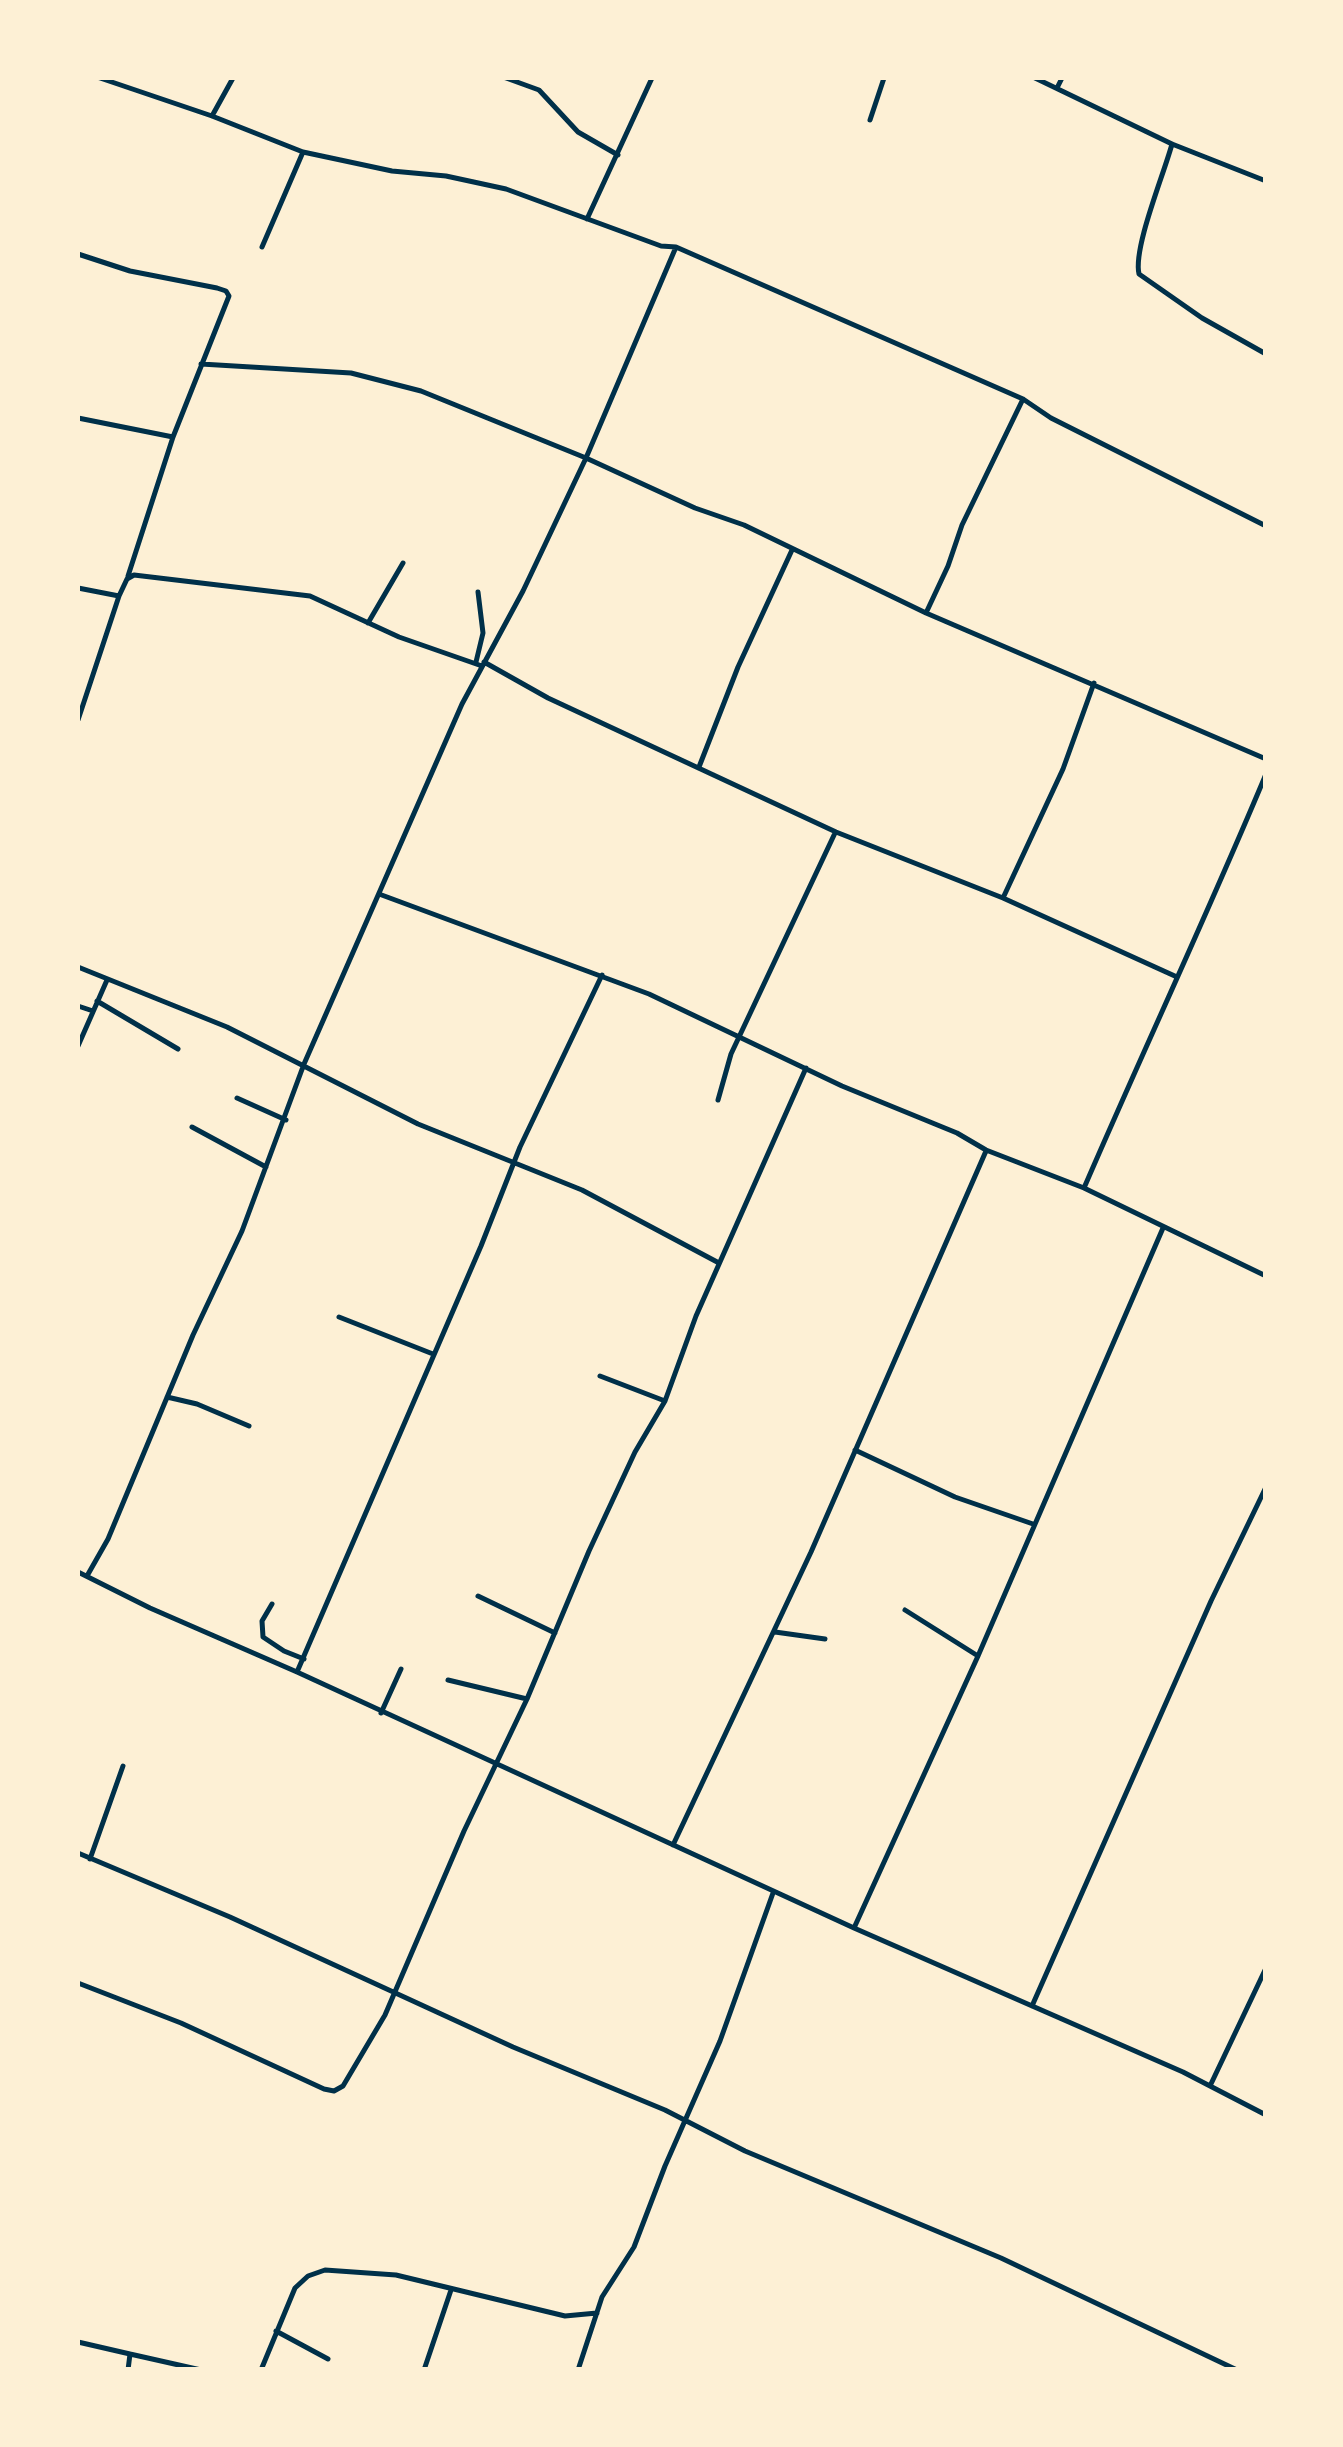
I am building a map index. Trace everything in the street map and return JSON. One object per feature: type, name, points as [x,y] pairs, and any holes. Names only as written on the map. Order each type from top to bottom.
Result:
[{"type":"street","points":[[100,78],[303,152],[506,190],[661,246],[676,247],[1023,399],[1051,418],[1266,526]]},
{"type":"street","points":[[115,83],[128,78]]},
{"type":"street","points":[[212,116],[232,78]]},
{"type":"street","points":[[506,78],[522,80],[545,95],[578,132],[618,155]]},
{"type":"street","points":[[587,219],[652,78]]},
{"type":"street","points":[[870,120],[884,78]]},
{"type":"street","points":[[1035,78],[1172,144],[1266,181]]},
{"type":"street","points":[[1058,88],[1062,78]]},
{"type":"street","points":[[1172,144],[1141,246],[1139,274],[1202,318],[1266,354]]},
{"type":"street","points":[[262,247],[303,152]]},
{"type":"street","points":[[88,1576],[108,1539],[242,1231],[304,1064],[379,894],[481,664],[523,592],[586,458],[676,247]]},
{"type":"street","points":[[78,254],[130,271],[226,291],[228,296],[173,437],[78,720]]},
{"type":"street","points":[[201,364],[351,373],[456,404],[695,508],[744,525],[926,612],[1266,759]]},
{"type":"street","points":[[926,612],[962,525],[1023,399]]},
{"type":"street","points":[[78,418],[173,437]]},
{"type":"street","points":[[699,767],[738,667],[792,550]]},
{"type":"street","points":[[368,623],[403,563]]},
{"type":"street","points":[[127,579],[134,576],[296,593],[329,604],[368,623],[481,664],[836,832],[1003,898],[1178,978]]},
{"type":"street","points":[[78,588],[119,596]]},
{"type":"street","points":[[478,592],[483,633],[481,664]]},
{"type":"street","points":[[1003,898],[1064,770],[1094,683]]},
{"type":"street","points":[[1084,1188],[1266,774]]},
{"type":"street","points":[[718,1100],[731,1054],[836,832]]},
{"type":"street","points":[[379,894],[602,975],[957,1133],[986,1150],[1084,1188],[1266,1276]]},
{"type":"street","points":[[78,967],[227,1027],[418,1124],[582,1190],[719,1264]]},
{"type":"street","points":[[297,1672],[496,1212],[514,1162],[602,975]]},
{"type":"street","points":[[78,1046],[107,980]]},
{"type":"street","points":[[98,1001],[178,1049]]},
{"type":"street","points":[[78,1006],[93,1011]]},
{"type":"street","points":[[78,1983],[181,2023],[334,2091],[342,2086],[385,2015],[628,1467],[665,1401],[719,1264],[806,1068]]},
{"type":"street","points":[[236,1098],[286,1120]]},
{"type":"street","points":[[192,1127],[266,1167]]},
{"type":"street","points":[[673,1846],[774,1632],[986,1150]]},
{"type":"street","points":[[854,1928],[978,1656],[1162,1228]]},
{"type":"street","points":[[339,1318],[433,1354]]},
{"type":"street","points":[[600,1376],[665,1401]]},
{"type":"street","points":[[167,1397],[197,1404],[249,1426]]},
{"type":"street","points":[[855,1450],[956,1497],[1034,1524]]},
{"type":"street","points":[[1032,2006],[1211,1601],[1266,1487]]},
{"type":"street","points":[[78,1572],[773,1892],[1210,2086],[1266,2115]]},
{"type":"street","points":[[478,1596],[554,1633]]},
{"type":"street","points":[[272,1604],[262,1621],[263,1638],[304,1659]]},
{"type":"street","points":[[905,1610],[978,1656]]},
{"type":"street","points":[[774,1632],[825,1640]]},
{"type":"street","points":[[381,1713],[401,1669]]},
{"type":"street","points":[[448,1680],[526,1700]]},
{"type":"street","points":[[90,1859],[123,1766]]},
{"type":"street","points":[[78,1853],[513,2047],[687,2120],[745,2151],[1001,2258],[1237,2370]]},
{"type":"street","points":[[578,2370],[602,2297],[634,2247],[720,2041],[773,1892]]},
{"type":"street","points":[[1210,2086],[1266,1968]]},
{"type":"street","points":[[261,2370],[296,2288],[316,2272],[370,2271],[565,2316],[597,2313]]},
{"type":"street","points":[[424,2370],[452,2290]]},
{"type":"street","points":[[276,2331],[328,2359]]},
{"type":"street","points":[[78,2342],[201,2370]]},
{"type":"street","points":[[128,2370],[130,2354]]}]
